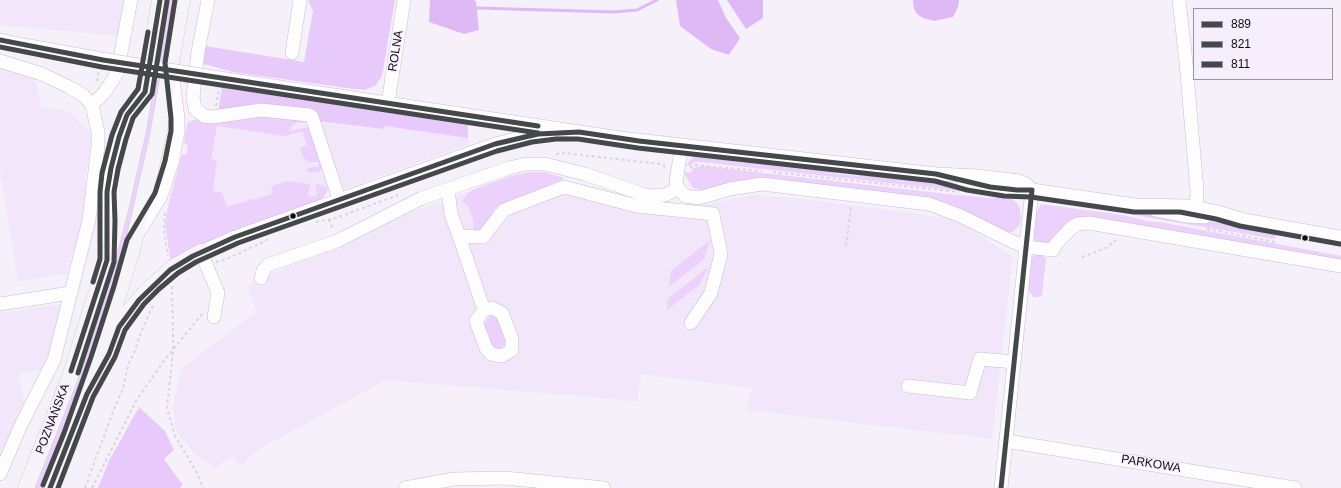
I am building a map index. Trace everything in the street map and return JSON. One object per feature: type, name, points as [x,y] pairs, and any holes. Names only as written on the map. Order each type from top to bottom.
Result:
[{"type":"main road","name":"POZNAŃSKA","points":[[26,488],[70,377],[107,260],[128,177],[145,92],[160,0]]},
{"type":"main road","name":"POZNAŃSKA","points":[[50,488],[87,394],[134,242],[154,155],[172,63],[182,0]]},
{"type":"main road","points":[[87,394],[109,354],[119,327],[128,313],[146,292],[170,270],[186,259],[204,257]]},
{"type":"street","points":[[92,105],[105,92],[117,73],[131,0]]},
{"type":"street","points":[[208,0],[198,52],[193,98],[195,109],[204,116],[213,117],[262,110],[309,115],[312,118],[339,199]]},
{"type":"street","points":[[292,53],[300,0]]},
{"type":"street","name":"ROLNA","points":[[388,103],[404,0]]},
{"type":"street","points":[[1179,0],[1195,169],[1196,212]]},
{"type":"street","points":[[0,40],[107,60],[213,77],[579,132],[936,174],[978,176],[1019,181],[1026,184],[1032,190],[1135,205],[1169,205],[1196,212],[1218,212],[1241,219],[1341,237]]},
{"type":"street","points":[[0,61],[50,77],[83,95],[92,105],[98,132],[98,146],[89,220],[54,360],[21,426],[0,474]]},
{"type":"street","points":[[209,314],[218,293],[204,257],[235,237],[502,142],[538,134],[579,132]]},
{"type":"street","points":[[682,145],[676,181],[678,188],[685,196],[699,198],[730,189],[762,184],[929,204],[961,216],[1026,247],[1053,250],[1056,244],[1071,228],[1078,224],[1089,223],[1341,266]]},
{"type":"street","points":[[261,278],[263,271],[268,265],[337,241],[422,198],[509,168],[526,164],[544,164],[585,174],[651,196],[665,195],[678,188]]},
{"type":"street","points":[[459,236],[483,237],[504,210],[564,187],[637,206],[713,214],[721,254],[711,293],[691,323]]},
{"type":"street","points":[[448,189],[451,214],[484,310]]},
{"type":"street","points":[[1001,488],[1032,190]]},
{"type":"street","points":[[0,304],[70,293]]},
{"type":"street","points":[[908,386],[970,393],[980,359],[1014,362]]},
{"type":"street","name":"PARKOWA","points":[[1006,441],[1295,488]]},
{"type":"street","points":[[405,488],[505,478],[604,488]]},
{"type":"path","points":[[216,112],[218,89]]},
{"type":"path","points":[[549,154],[565,153],[660,164],[668,167]]},
{"type":"path","points":[[687,170],[694,165],[764,171]]},
{"type":"path","points":[[772,172],[966,193]]},
{"type":"path","points":[[311,223],[336,218],[405,193]]},
{"type":"path","points":[[846,246],[852,195]]},
{"type":"path","points":[[166,212],[164,231],[170,270],[174,327],[167,408],[175,436],[196,471],[203,488]]},
{"type":"path","points":[[204,257],[227,259],[269,239]]},
{"type":"path","points":[[1082,256],[1106,248]]},
{"type":"path","points":[[85,488],[114,409],[123,389],[128,365],[155,302]]},
{"type":"path","points":[[92,488],[136,401],[172,351],[209,314]]},
{"type":"shaded area","points":[[0,0],[127,0],[122,36],[0,25]]},
{"type":"shaded area","points":[[167,0],[176,0],[166,61],[157,60]]},
{"type":"shaded area","points":[[308,0],[395,0],[382,76],[375,86],[365,90],[233,72],[204,64],[201,59],[205,46],[304,62],[313,11]]},
{"type":"shaded area","points":[[430,0],[476,1],[479,30],[464,34],[429,22]]},
{"type":"shaded area","points":[[676,0],[718,0],[726,18],[740,38],[729,55],[711,49],[680,26]]},
{"type":"shaded area","points":[[727,0],[763,0],[763,18],[746,29]]},
{"type":"shaded area","points":[[913,0],[959,1],[953,17],[934,21],[923,18],[917,14],[914,9]]},
{"type":"shaded area","points":[[0,63],[35,72],[41,107],[68,111],[93,134],[85,179],[86,215],[66,274],[18,281],[0,172]]},
{"type":"shaded area","points":[[154,78],[163,79],[150,145],[112,298],[44,488],[33,488]]},
{"type":"shaded area","points":[[222,88],[468,125],[468,138],[385,126],[383,129],[317,121],[313,112],[218,113]]},
{"type":"shaded area","points":[[264,113],[310,122],[296,123],[292,125],[290,131],[309,127],[322,169],[319,172],[311,173],[307,171],[306,169],[319,166],[318,162],[308,162],[303,157],[300,148],[307,145],[302,131],[284,136],[217,126],[211,159],[217,160],[213,191],[222,192],[227,207],[273,194],[271,186],[287,181],[310,184],[308,197],[317,195],[316,184],[325,186],[328,189],[322,200],[172,261],[170,257],[165,223],[182,154],[186,155],[188,145],[184,144],[187,123],[197,119]]},
{"type":"shaded area","points":[[307,118],[330,191],[203,227],[199,122]]},
{"type":"shaded area","points":[[318,122],[383,129],[384,123],[466,134],[470,144],[341,189]]},
{"type":"shaded area","points":[[705,154],[830,168],[836,174],[858,176],[865,172],[930,179],[1001,192],[989,194],[700,162],[695,162],[689,166],[686,166],[695,156]]},
{"type":"shaded area","points":[[702,166],[947,194],[989,198],[1004,197],[1017,203],[1020,210],[1020,224],[1013,232],[1008,232],[1007,234],[945,202],[792,182],[783,179],[760,178],[707,191],[701,190],[693,188],[685,175],[685,172],[691,173],[692,169]]},
{"type":"shaded area","points":[[530,172],[543,172],[565,178],[495,208],[487,224],[482,230],[474,230],[473,220],[468,206],[462,201],[468,193],[474,189],[511,176]]},
{"type":"shaded area","points":[[541,174],[657,204],[663,203],[699,206],[753,195],[805,199],[946,218],[965,225],[1013,257],[992,439],[746,410],[752,388],[641,374],[637,401],[386,380],[261,448],[240,466],[232,456],[216,468],[200,459],[176,432],[173,405],[181,369],[256,312],[247,286],[283,268],[319,255],[379,224],[510,177]]},
{"type":"shaded area","points":[[1052,198],[1124,208],[1179,218],[1235,224],[1277,234],[1275,239],[1145,217],[1131,213],[1045,201]]},
{"type":"shaded area","points":[[1041,204],[1123,215],[1147,221],[1165,223],[1341,256],[1341,261],[1281,249],[1279,252],[1206,239],[1172,230],[1153,230],[1085,220],[1052,244],[1037,243],[1033,238],[1035,215]]},
{"type":"shaded area","points":[[710,240],[704,259],[669,287],[671,271]]},
{"type":"shaded area","points":[[1035,255],[1043,255],[1046,259],[1042,295],[1039,297],[1033,297],[1028,288],[1031,259]]},
{"type":"shaded area","points":[[708,267],[700,284],[667,310],[668,299]]},
{"type":"shaded area","points":[[61,304],[46,369],[19,374],[25,408],[0,464],[0,313]]},
{"type":"shaded area","points":[[497,316],[507,342],[499,349],[493,347],[489,343],[484,327],[488,318]]},
{"type":"shaded area","points":[[139,407],[165,431],[174,450],[164,459],[183,485],[180,488],[98,488],[109,461]]},
{"type":"waterway","points":[[477,8],[614,12],[637,10],[657,0]]},
{"type":"transit line","name":"889","points":[[71,371],[107,260],[107,192],[111,168],[119,137],[127,115],[145,92],[160,0]]},
{"type":"transit line","name":"811","points":[[43,485],[64,433],[91,357],[127,240],[155,193],[165,161],[171,131],[165,63],[175,0]]},
{"type":"transit line","name":"821","points":[[78,373],[114,262],[114,192],[118,169],[133,118],[152,94],[167,1]]},
{"type":"transit line","name":"811","points":[[93,282],[100,259],[100,192],[102,173],[112,135],[121,112],[138,89],[148,32]]},
{"type":"transit line","name":"889","points":[[0,40],[103,60],[538,126]]},
{"type":"transit line","name":"821","points":[[0,47],[102,67],[538,133]]},
{"type":"transit line","name":"889","points":[[50,488],[87,394],[109,354],[119,327],[139,300],[170,270],[193,256],[235,237],[495,144],[538,134],[579,132],[639,141],[936,174],[990,187],[1032,190]]},
{"type":"transit line","name":"821","points":[[58,488],[93,397],[115,357],[125,330],[144,304],[178,273],[196,262],[238,243],[497,151],[532,142],[556,139],[578,139],[638,148],[935,181],[967,190],[1004,196],[1031,197],[1134,212],[1180,212],[1216,219],[1240,226],[1340,244]]},
{"type":"transit line","name":"889","points":[[1001,488],[1032,190]]}]
